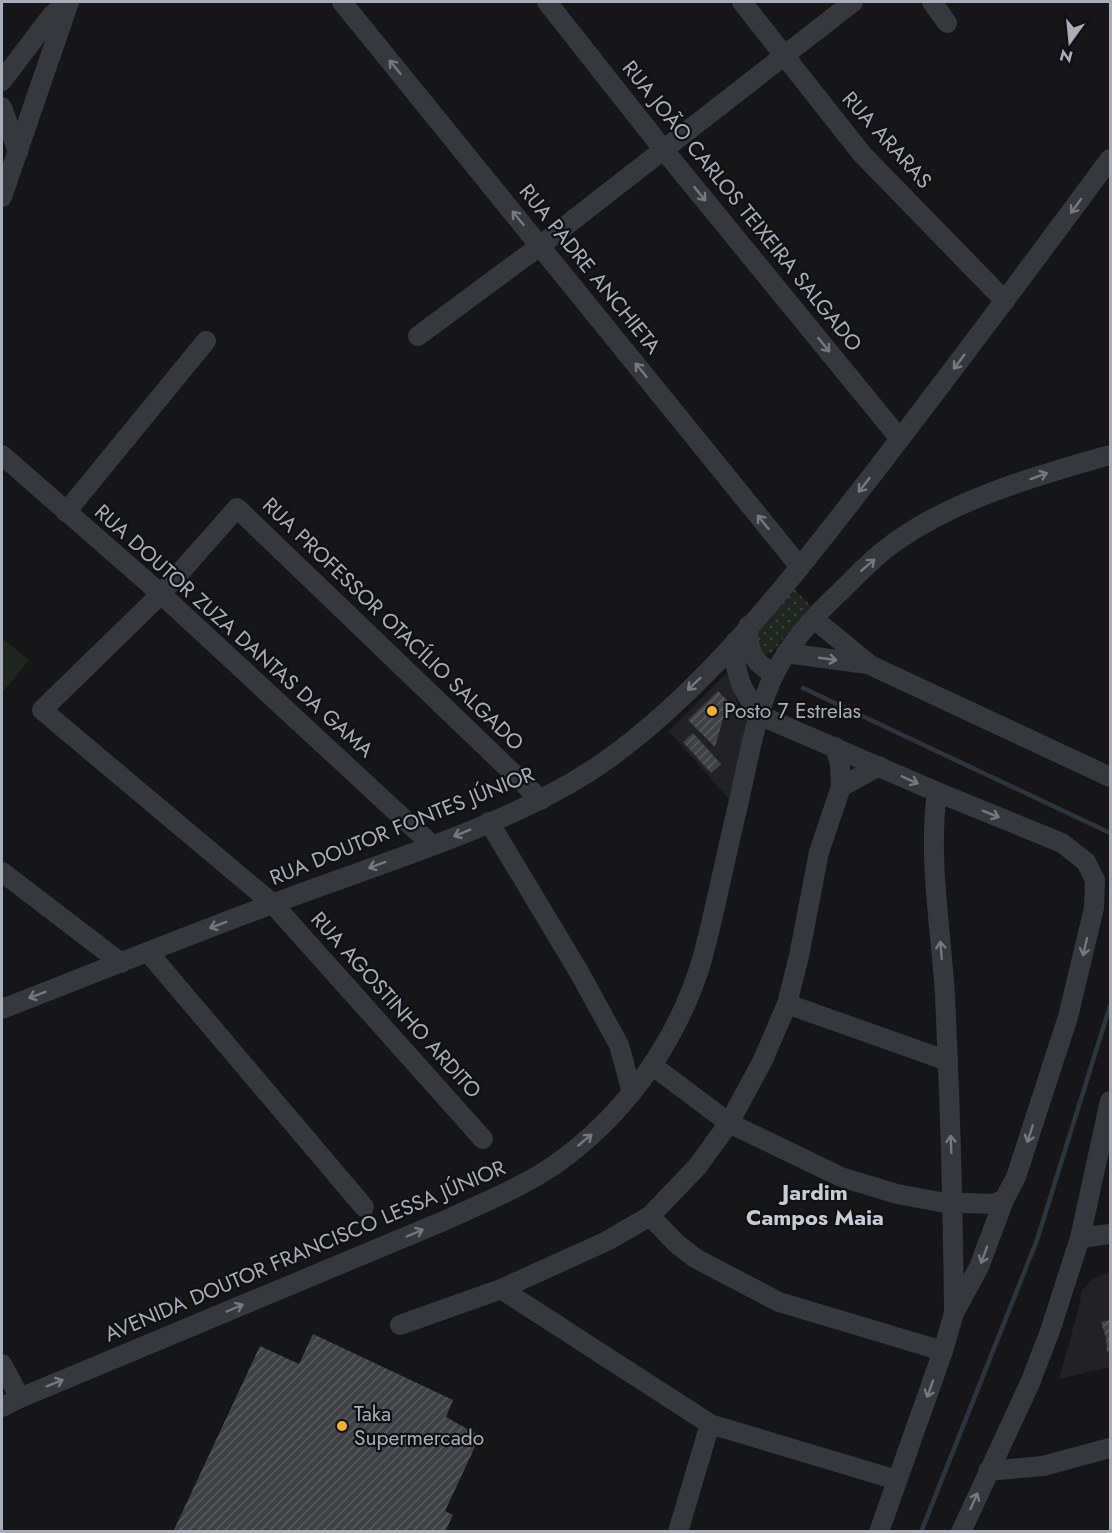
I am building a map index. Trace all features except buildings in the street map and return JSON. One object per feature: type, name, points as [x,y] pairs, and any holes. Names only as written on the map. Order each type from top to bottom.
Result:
[{"type":"street","points":[[2,81],[53,14],[69,2]]},
{"type":"street","name":"RUA PADRE ANCHIETA","points":[[342,2],[541,245],[796,572]]},
{"type":"street","name":"RUA JOÃO CARLOS TEIXEIRA SALGADO","points":[[547,2],[663,149],[900,439]]},
{"type":"street","name":"RUA ARARAS","points":[[742,2],[862,153],[1005,301]]},
{"type":"street","points":[[418,336],[541,245],[853,2]]},
{"type":"street","points":[[932,2],[947,23]]},
{"type":"street","points":[[2,197],[48,64],[53,14]]},
{"type":"street","points":[[26,48],[39,53],[48,64]]},
{"type":"street","points":[[2,112],[22,117],[30,115]]},
{"type":"street","points":[[2,112],[18,152]]},
{"type":"street","name":"RUA DOUTOR FONTES JÚNIOR","points":[[2,1009],[489,822],[541,800],[599,765],[660,717],[735,642],[796,572],[1005,301],[1110,159]]},
{"type":"street","points":[[66,512],[206,341]]},
{"type":"street","name":"RUA DOUTOR ZUZA DANTAS DA GAMA","points":[[2,455],[161,594],[432,845]]},
{"type":"street","points":[[870,665],[820,612],[864,568],[897,540],[930,520],[985,495],[1053,471],[1110,455]]},
{"type":"street","name":"RUA PROFESSOR OTACÍLIO SALGADO","points":[[161,594],[237,508],[541,800]]},
{"type":"street","name":"RUA AGOSTINHO ARDITO","points":[[161,594],[42,710],[273,904],[483,1139]]},
{"type":"street","name":"AVENIDA DOUTOR FRANCISCO LESSA JÚNIOR","points":[[2,1407],[435,1225],[514,1188],[553,1166],[591,1136],[632,1093],[653,1066],[683,1008],[702,958],[759,715],[774,674],[786,652],[820,612]]},
{"type":"street","points":[[748,626],[748,646],[752,655],[761,666],[774,674]]},
{"type":"street","points":[[735,642],[736,667],[742,687],[759,715],[1062,843],[1086,862],[1095,880],[1094,908],[1068,1017],[1016,1177],[1004,1200],[979,1267],[954,1313],[944,1352],[879,1532]]},
{"type":"street","points":[[786,652],[870,665],[1110,777]]},
{"type":"street","points":[[400,1325],[501,1289],[607,1241],[650,1216],[697,1167],[729,1123],[763,1060],[787,1004],[799,956],[819,852],[841,787],[840,764],[835,747]]},
{"type":"street","points":[[841,787],[879,766]]},
{"type":"street","points":[[937,792],[933,855],[945,994],[953,1203],[954,1313]]},
{"type":"street","points":[[489,822],[579,972],[619,1045],[632,1093]]},
{"type":"street","points":[[2,872],[121,963]]},
{"type":"street","points":[[148,952],[364,1207]]},
{"type":"street","points":[[787,1004],[948,1061]]},
{"type":"street","points":[[653,1066],[729,1123],[841,1177],[897,1194],[953,1203],[993,1204],[1004,1200]]},
{"type":"street","points":[[961,1532],[1041,1359],[1103,1166],[1110,1101]]},
{"type":"street","points":[[650,1216],[677,1244],[695,1258],[779,1302],[944,1352]]},
{"type":"street","points":[[1080,1238],[1110,1234]]},
{"type":"street","points":[[501,1289],[710,1424],[897,1480]]},
{"type":"street","points":[[2,1364],[20,1398]]},
{"type":"street","points":[[678,1532],[710,1424]]},
{"type":"street","points":[[988,1471],[1043,1466],[1110,1448]]},
{"type":"shaded area","points":[[792,587],[811,606],[772,652],[766,655],[759,653],[756,633]]},
{"type":"shaded area","points":[[2,638],[29,660],[2,693]]},
{"type":"shaded area","points":[[729,671],[738,705],[748,721],[729,799],[669,731]]},
{"type":"shaded area","points":[[1110,1272],[1110,1367],[1059,1379],[1082,1290],[1093,1278]]},
{"type":"waterway","points":[[803,688],[1110,833]]},
{"type":"waterway","points":[[921,1532],[1037,1240],[1110,1006]]},
{"type":"place","name":"Posto 7 Estrelas","points":[[712,711]]},
{"type":"place","name":"Taka Supermercado","points":[[342,1426]]},
{"type":"district","name":"Jardim Campos Maia","points":[[815,1204]]}]
